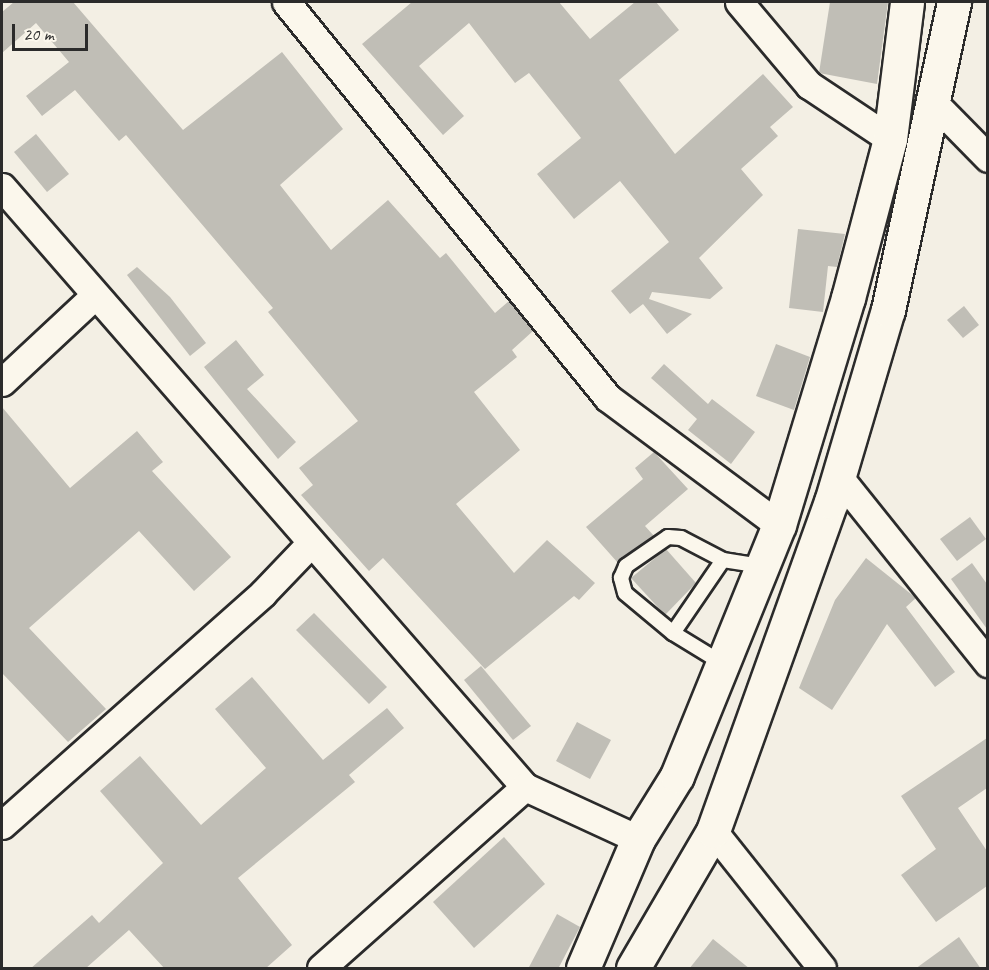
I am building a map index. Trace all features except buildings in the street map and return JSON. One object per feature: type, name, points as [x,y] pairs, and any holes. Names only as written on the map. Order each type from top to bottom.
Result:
[{"type":"main road","points":[[583,969],[638,839],[677,776],[779,525],[849,298],[890,139],[907,2]]},
{"type":"main road","points":[[633,969],[713,831],[838,476],[888,310],[954,2]]},
{"type":"street","points":[[286,2],[608,398],[779,525]]},
{"type":"street","points":[[739,2],[809,85],[890,139]]},
{"type":"street","points":[[934,103],[987,158]]},
{"type":"street","points":[[2,187],[93,297],[525,787],[638,839]]},
{"type":"street","points":[[2,382],[93,297]]},
{"type":"street","points":[[838,476],[987,663]]},
{"type":"street","points":[[2,825],[264,593],[311,543]]},
{"type":"street","points":[[321,969],[525,787]]},
{"type":"street","points":[[713,831],[822,969]]},
{"type":"lane","points":[[722,663],[673,633],[625,593],[621,578],[626,566],[668,537],[681,538],[723,560],[761,566]]},
{"type":"lane","points":[[673,633],[723,560]]}]
